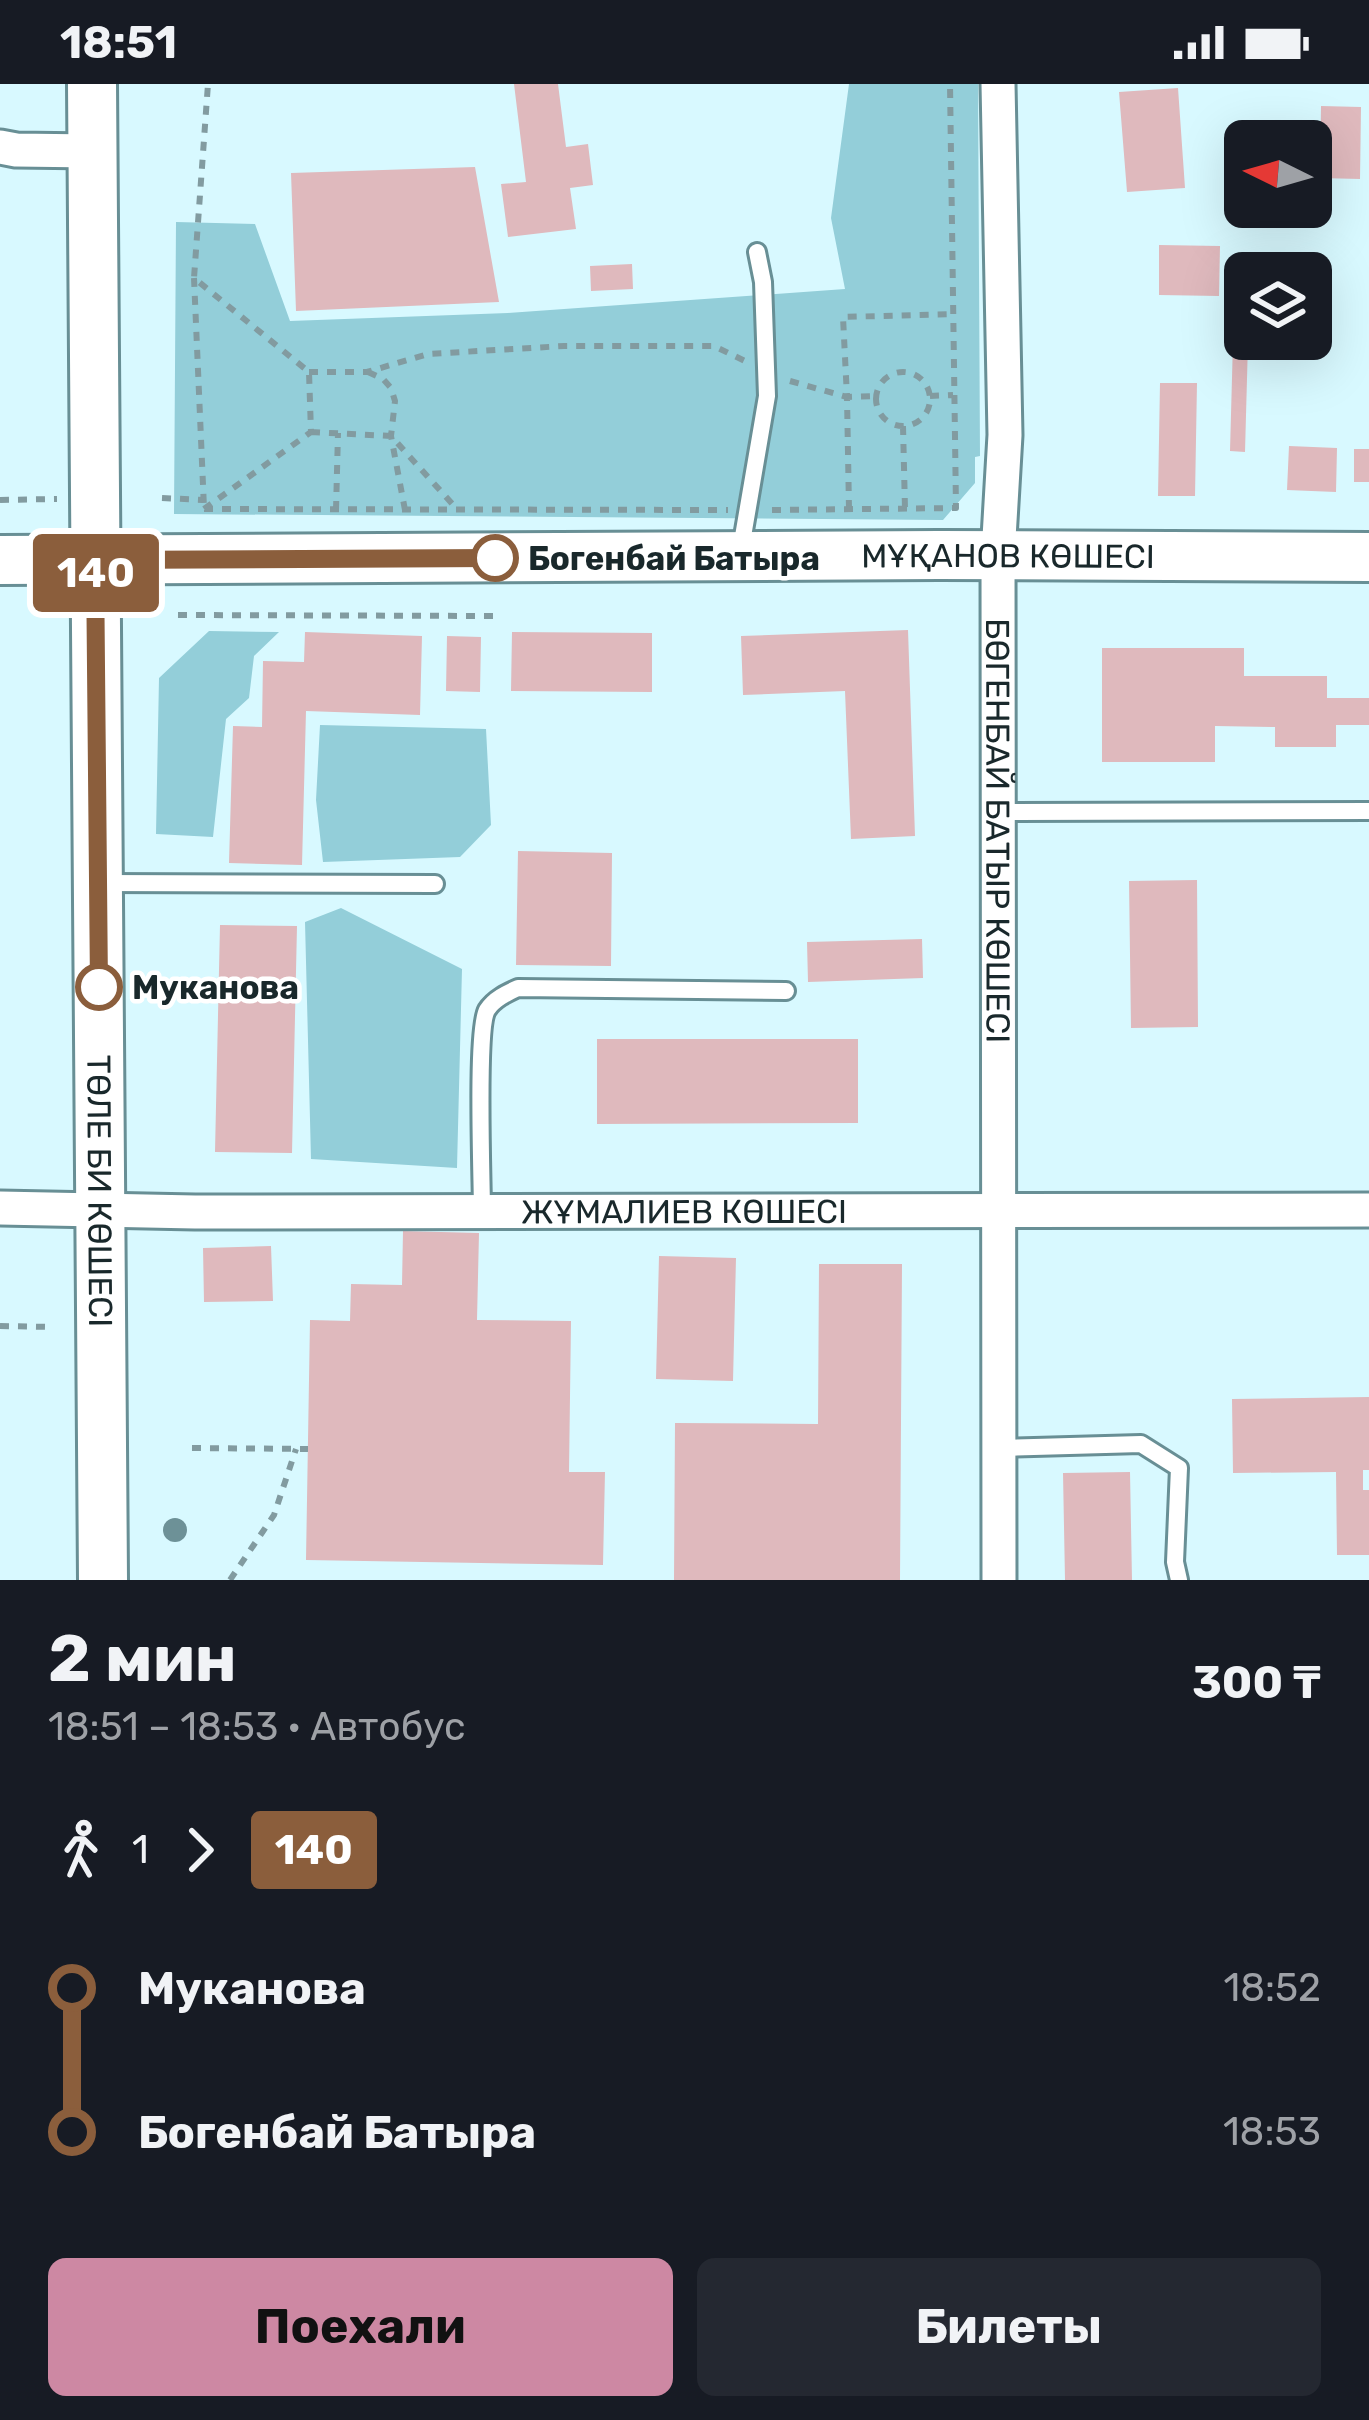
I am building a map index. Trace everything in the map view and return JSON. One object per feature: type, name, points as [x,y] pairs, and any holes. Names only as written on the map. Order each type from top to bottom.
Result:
[{"type":"main road","name":"ТӨЛЕ БИ КӨШЕСІ","points":[[93,117],[104,1580]]},
{"type":"main road","name":"МҰҚАНОВ КӨШЕСІ","points":[[0,560],[744,533],[998,555],[1369,557]]},
{"type":"street","name":"БӨГЕНБАЙ БАТЫР КӨШЕСІ","points":[[998,84],[1005,435],[998,555],[999,1580]]},
{"type":"street","points":[[0,147],[16,150],[93,117]]},
{"type":"street","name":"ЖҰМАЛИЕВ КӨШЕСІ","points":[[0,1208],[195,1212],[1369,1210]]},
{"type":"lane","points":[[744,533],[767,396],[764,282],[757,252]]},
{"type":"lane","points":[[998,812],[1369,811]]},
{"type":"lane","points":[[98,884],[435,884]]},
{"type":"lane","points":[[482,1212],[482,1041],[485,1012],[502,995],[518,988],[786,991]]},
{"type":"lane","points":[[999,1448],[1141,1444],[1179,1468],[1175,1562],[1179,1580]]},
{"type":"path","points":[[204,504],[194,278],[208,84]]},
{"type":"path","points":[[162,499],[337,510],[458,510],[744,533],[849,510],[956,508],[950,84]]},
{"type":"path","points":[[194,278],[309,372],[367,371],[428,354],[564,346],[714,346],[801,387],[847,397],[876,396]]},
{"type":"path","points":[[849,510],[843,317],[952,314]]},
{"type":"path","points":[[367,371],[383,379],[395,400],[391,436],[405,509]]},
{"type":"path","points":[[309,372],[311,432]]},
{"type":"path","points":[[898,372],[915,374],[927,387],[929,405],[920,420],[894,425],[880,414],[876,396],[883,380],[898,372]]},
{"type":"path","points":[[929,396],[953,394]]},
{"type":"path","points":[[903,426],[905,509]]},
{"type":"path","points":[[204,504],[311,432],[391,436],[458,510]]},
{"type":"path","points":[[337,510],[338,433]]},
{"type":"path","points":[[0,500],[57,499]]},
{"type":"path","points":[[178,615],[496,616]]},
{"type":"path","points":[[0,1326],[53,1327]]},
{"type":"path","points":[[192,1448],[308,1449]]},
{"type":"path","points":[[230,1580],[274,1515],[296,1449]]},
{"type":"shaded area","points":[[849,84],[978,84],[980,456],[975,457],[975,483],[943,520],[174,514],[176,222],[255,224],[290,321],[508,313],[845,289],[831,218]]},
{"type":"shaded area","points":[[209,631],[279,632],[254,656],[249,698],[226,719],[213,837],[156,834],[159,678]]},
{"type":"shaded area","points":[[320,725],[486,729],[491,825],[460,857],[323,862],[316,800]]},
{"type":"shaded area","points":[[341,908],[462,969],[457,1168],[311,1159],[305,922]]},
{"type":"building","points":[[514,84],[558,84],[566,147],[588,144],[593,185],[570,188],[576,229],[508,237],[501,184],[526,182]]},
{"type":"building","points":[[1178,88],[1185,188],[1127,192],[1119,92]]},
{"type":"building","points":[[1321,106],[1361,107],[1360,179],[1332,178],[1332,120],[1321,120]]},
{"type":"building","points":[[475,167],[499,302],[296,311],[291,173]]},
{"type":"building","points":[[1159,245],[1220,246],[1219,296],[1159,295]]},
{"type":"building","points":[[632,264],[633,289],[591,291],[590,266]]},
{"type":"building","points":[[1232,360],[1248,360],[1245,452],[1230,451]]},
{"type":"building","points":[[1160,383],[1197,383],[1195,496],[1158,496]]},
{"type":"building","points":[[1289,446],[1337,448],[1336,492],[1287,490]]},
{"type":"building","points":[[1354,449],[1369,449],[1369,482],[1354,482]]},
{"type":"building","points":[[908,630],[915,836],[851,839],[845,691],[743,695],[741,636]]},
{"type":"building","points":[[305,632],[422,636],[420,715],[306,711],[302,865],[229,863],[233,726],[262,727],[263,661],[304,662]]},
{"type":"building","points":[[512,632],[652,633],[652,692],[511,691]]},
{"type":"building","points":[[447,636],[481,637],[480,692],[446,691]]},
{"type":"building","points":[[1102,648],[1244,648],[1244,676],[1327,676],[1327,698],[1369,698],[1369,725],[1336,725],[1336,747],[1275,747],[1275,727],[1215,726],[1215,762],[1102,762]]},
{"type":"building","points":[[518,851],[612,853],[611,966],[516,965]]},
{"type":"building","points":[[1197,880],[1198,1027],[1131,1028],[1129,881]]},
{"type":"building","points":[[220,925],[297,926],[292,1153],[215,1152]]},
{"type":"building","points":[[922,939],[923,978],[808,982],[807,942]]},
{"type":"building","points":[[597,1039],[858,1039],[858,1123],[597,1124]]},
{"type":"building","points":[[403,1231],[479,1233],[477,1320],[571,1321],[569,1472],[605,1472],[603,1565],[306,1560],[310,1320],[350,1321],[351,1284],[402,1285]]},
{"type":"building","points":[[271,1246],[273,1301],[204,1302],[203,1248]]},
{"type":"building","points":[[659,1256],[736,1258],[733,1381],[656,1379]]},
{"type":"building","points":[[819,1264],[902,1264],[900,1580],[674,1580],[675,1423],[818,1424]]},
{"type":"building","points":[[1369,1397],[1369,1470],[1363,1470],[1363,1490],[1369,1490],[1369,1555],[1337,1555],[1336,1472],[1233,1473],[1232,1399]]},
{"type":"building","points":[[1130,1472],[1132,1580],[1065,1580],[1063,1473]]},
{"type":"bus line","name":"140","points":[[99,987],[95,560],[495,558]]},
{"type":"place","name":"Богенбай Батыра","points":[[495,558]]},
{"type":"place","name":"Муканова","points":[[99,987]]}]
